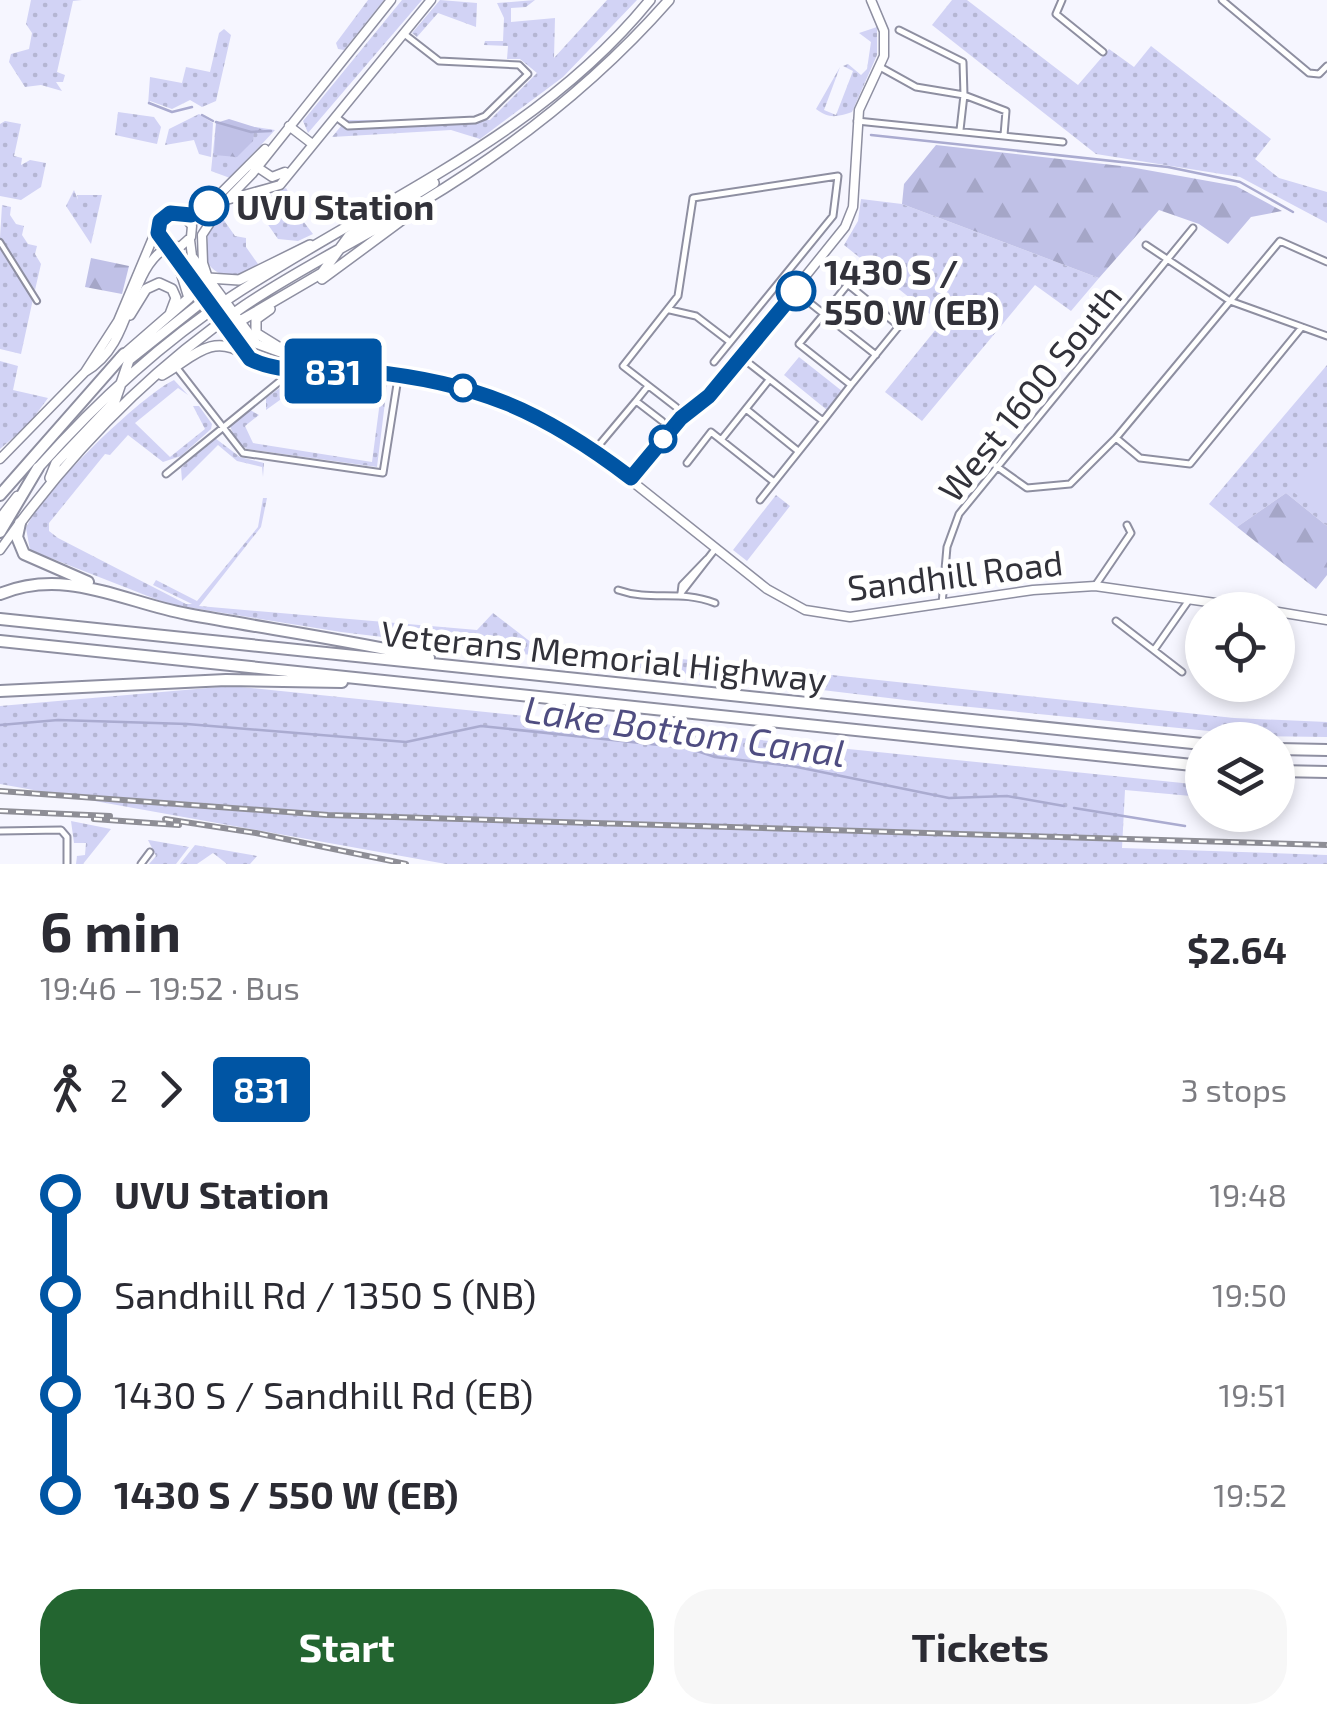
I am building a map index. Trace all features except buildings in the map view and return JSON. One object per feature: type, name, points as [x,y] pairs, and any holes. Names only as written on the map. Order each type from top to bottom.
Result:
[{"type":"highway","points":[[0,498],[124,354]]},
{"type":"highway","points":[[0,498],[38,468]]},
{"type":"highway","points":[[0,532],[38,468]]},
{"type":"highway","points":[[20,522],[16,537],[24,554],[107,590],[180,613],[353,642],[474,668]]},
{"type":"highway","points":[[0,594],[38,584],[71,583],[107,590]]},
{"type":"highway","name":"Veterans Memorial Highway","points":[[0,619],[1185,742]]},
{"type":"highway","name":"Veterans Memorial Highway","points":[[0,641],[1185,764]]},
{"type":"highway","points":[[0,694],[226,680],[418,684]]},
{"type":"highway","points":[[1295,749],[1327,750]]},
{"type":"highway","points":[[1295,771],[1327,772]]},
{"type":"main road","points":[[38,468],[122,381],[212,310],[323,240],[444,173],[563,88],[650,0]]},
{"type":"main road","points":[[298,359],[258,337],[254,329],[256,319],[326,277],[424,201],[559,108],[617,56],[668,0]]},
{"type":"main road","points":[[337,252],[349,236],[422,194],[444,173]]},
{"type":"main road","points":[[20,522],[45,489],[146,383],[221,323],[237,317],[424,201]]},
{"type":"main road","points":[[45,489],[56,463],[114,401],[134,356],[213,291],[208,278],[244,279],[289,251],[323,240]]},
{"type":"main road","points":[[81,420],[100,383],[124,354],[190,296],[179,266]]},
{"type":"main road","points":[[130,315],[146,288],[158,283],[172,289],[176,298],[161,323]]},
{"type":"main road","points":[[235,342],[232,331],[237,317]]},
{"type":"main road","points":[[146,383],[214,344],[228,345],[244,354]]},
{"type":"street","points":[[0,459],[115,343],[148,265],[191,238],[258,167],[392,0]]},
{"type":"street","points":[[208,278],[200,250],[202,234],[224,203],[280,185],[430,0]]},
{"type":"street","points":[[631,478],[681,418],[709,396],[796,291],[850,216],[857,121],[863,98],[880,68],[884,32],[872,0]]},
{"type":"street","points":[[1062,0],[1056,9],[1058,16],[1103,52]]},
{"type":"street","points":[[1222,0],[1309,72],[1319,74],[1327,66]]},
{"type":"street","points":[[899,30],[963,62],[960,130]]},
{"type":"street","points":[[334,115],[348,126],[475,120],[528,74],[519,65],[439,61],[403,33]]},
{"type":"street","points":[[880,68],[916,87],[964,95],[1006,111],[1004,135]]},
{"type":"street","points":[[857,121],[1063,142]]},
{"type":"street","points":[[286,129],[311,143]]},
{"type":"street","points":[[84,372],[118,321],[159,225],[170,213],[204,211],[286,129]]},
{"type":"street","points":[[258,167],[272,177],[289,170]]},
{"type":"street","points":[[676,407],[622,366],[678,296],[693,198],[838,176],[834,216],[714,362]]},
{"type":"street","points":[[183,214],[192,226],[191,238]]},
{"type":"street","points":[[159,225],[159,236],[244,354]]},
{"type":"street","name":"West 1600 South","points":[[942,604],[948,547],[959,514],[1192,228]]},
{"type":"street","name":"Sandhill Road","points":[[191,238],[192,256],[262,347],[298,359],[346,364],[362,371]]},
{"type":"street","points":[[0,242],[37,301]]},
{"type":"street","points":[[996,466],[1036,490],[1070,484],[1116,438],[1280,242],[1327,262]]},
{"type":"street","points":[[1146,245],[1230,301],[1327,336]]},
{"type":"street","points":[[834,273],[900,326]]},
{"type":"street","points":[[781,280],[876,355]]},
{"type":"street","points":[[848,284],[799,344],[851,385]]},
{"type":"street","points":[[760,500],[913,309]]},
{"type":"street","points":[[670,310],[696,316],[730,342]]},
{"type":"street","points":[[1116,438],[1140,458],[1190,464],[1302,328]]},
{"type":"street","name":"Sandhill Road","points":[[244,354],[256,362],[362,371],[491,394],[531,411],[631,478],[767,589],[790,604],[824,615],[850,617],[1032,590],[1095,586],[1185,597]]},
{"type":"street","points":[[741,357],[822,421]]},
{"type":"street","points":[[176,367],[220,427],[248,455],[383,473],[398,378]]},
{"type":"street","points":[[166,474],[284,376],[287,367]]},
{"type":"street","points":[[721,440],[770,379]]},
{"type":"street","points":[[594,451],[648,386]]},
{"type":"street","points":[[636,401],[662,422]]},
{"type":"street","points":[[746,409],[799,451]]},
{"type":"street","points":[[686,463],[711,432],[774,482]]},
{"type":"street","points":[[0,518],[38,468]]},
{"type":"street","points":[[0,550],[20,522]]},
{"type":"street","points":[[1095,586],[1131,533],[1127,525]]},
{"type":"street","points":[[682,592],[718,546]]},
{"type":"street","points":[[618,590],[644,598],[682,592],[715,603]]},
{"type":"street","points":[[1154,650],[1185,611]]},
{"type":"street","points":[[1295,615],[1327,620]]},
{"type":"street","points":[[1116,621],[1182,672]]},
{"type":"street","points":[[0,831],[60,830],[66,837],[67,864]]},
{"type":"street","points":[[140,864],[150,852]]},
{"type":"shaded area","points":[[31,0],[82,0],[73,1],[57,72],[65,75],[63,82],[56,82],[62,91],[41,85],[25,87],[9,62],[11,54],[29,49],[32,33],[26,24]]},
{"type":"shaded area","points":[[368,0],[384,0],[344,50],[338,49],[336,43]]},
{"type":"shaded area","points":[[402,0],[422,0],[308,133],[303,121]]},
{"type":"shaded area","points":[[440,0],[477,3],[476,27],[438,13],[417,37],[412,33]]},
{"type":"shaded area","points":[[535,0],[526,7],[511,8],[511,22],[555,18],[554,58],[607,0],[637,0],[563,77],[480,139],[451,130],[332,137],[346,120],[490,120],[537,73],[520,59],[507,59],[508,46],[484,45],[485,41],[503,41],[504,18],[497,3]]},
{"type":"shaded area","points":[[952,0],[967,0],[1078,85],[1109,49],[1134,67],[1151,46],[1271,139],[1255,159],[1279,178],[1327,192],[1327,223],[1240,177],[1096,154],[932,25]]},
{"type":"shaded area","points":[[877,27],[877,55],[852,112],[833,116],[816,109],[840,67],[824,110],[836,115],[853,71],[843,66],[848,64],[861,75],[867,69],[871,42],[859,33]]},
{"type":"shaded area","points":[[224,29],[231,35],[216,101],[202,107],[190,100],[172,109],[150,101],[148,105],[150,77],[182,83],[186,67],[210,72],[219,33]]},
{"type":"shaded area","points":[[118,112],[154,117],[161,127],[157,144],[115,135]]},
{"type":"shaded area","points":[[199,114],[213,123],[211,157],[199,154],[194,140],[165,145],[169,129]]},
{"type":"shaded area","points":[[216,123],[275,130],[230,178],[211,171]]},
{"type":"shaded area","points":[[0,124],[21,124],[14,156],[22,158],[21,165],[30,160],[46,163],[41,187],[21,200],[0,196]]},
{"type":"shaded area","points":[[286,188],[290,195],[286,199],[313,234],[298,241],[278,239],[262,216],[269,209],[266,198]]},
{"type":"shaded area","points":[[74,190],[78,200],[77,195],[102,195],[91,244],[66,206]]},
{"type":"shaded area","points":[[861,199],[902,204],[1099,278],[1071,311],[1035,285],[922,421],[885,392],[941,323],[844,245],[858,221]]},
{"type":"shaded area","points":[[2,205],[11,207],[10,215],[16,224],[24,226],[22,235],[28,244],[37,246],[35,254],[41,264],[35,290],[0,238]]},
{"type":"shaded area","points":[[221,216],[235,236],[246,238],[246,247],[258,264],[244,272],[224,275],[206,261],[208,233]]},
{"type":"shaded area","points":[[0,248],[33,299],[21,354],[0,349]]},
{"type":"shaded area","points":[[799,357],[842,391],[827,410],[784,375]]},
{"type":"shaded area","points":[[0,361],[18,366],[13,390],[48,398],[29,424],[0,449]]},
{"type":"shaded area","points":[[1327,365],[1327,526],[1286,493],[1237,527],[1209,504]]},
{"type":"shaded area","points":[[303,373],[386,384],[377,467],[247,449],[236,442],[230,426],[250,410],[259,415],[245,426],[253,443],[372,462],[382,386],[311,379],[309,395],[304,390],[291,392],[266,410],[266,398],[296,376],[303,388],[298,376]]},
{"type":"shaded area","points":[[174,380],[188,395],[178,388],[135,423],[170,457],[205,429],[193,406],[199,406],[212,424],[211,429],[181,456],[163,462],[128,435],[110,455],[105,454],[49,523],[49,531],[186,604],[192,604],[153,585],[156,580],[197,601],[258,527],[263,498],[267,498],[261,527],[199,606],[477,630],[493,613],[532,643],[1234,718],[1327,722],[1327,737],[1295,737],[1295,722],[1185,722],[1185,729],[930,703],[341,632],[168,604],[30,550],[26,528],[50,493],[116,425]]},
{"type":"shaded area","points":[[215,438],[240,457],[264,463],[263,477],[262,467],[237,461],[218,445],[182,481],[181,468]]},
{"type":"shaded area","points":[[1322,456],[1327,461],[1327,518],[1292,491]]},
{"type":"shaded area","points":[[776,495],[790,506],[747,561],[733,550]]},
{"type":"shaded area","points":[[231,686],[1185,783],[1185,795],[1125,790],[1122,848],[1327,855],[1327,864],[446,864],[0,784],[0,706]]},
{"type":"shaded area","points":[[71,821],[111,829],[83,864],[76,864],[77,856],[85,855],[86,843],[74,843]]},
{"type":"shaded area","points":[[148,840],[189,847],[176,864],[149,864],[156,856]]},
{"type":"shaded area","points":[[195,845],[257,856],[250,864],[227,864],[213,853],[197,864],[180,864]]},
{"type":"green space","points":[[229,119],[264,130],[254,132],[253,141],[237,157],[214,155],[216,123]]},
{"type":"green space","points":[[936,145],[1130,167],[1236,186],[1282,211],[1251,217],[1228,244],[1199,224],[1159,210],[1099,278],[902,204],[904,184]]},
{"type":"green space","points":[[91,258],[129,266],[122,294],[85,287]]},
{"type":"green space","points":[[1286,493],[1327,526],[1327,575],[1316,589],[1237,527]]},
{"type":"waterway","points":[[149,103],[172,112],[192,107]]},
{"type":"waterway","points":[[202,115],[213,121]]},
{"type":"waterway","points":[[216,122],[251,132],[271,131]]},
{"type":"waterway","points":[[871,135],[1168,167],[1240,182],[1293,212]]},
{"type":"waterway","name":"Lake Bottom Canal","points":[[0,725],[58,720],[187,724],[406,742],[481,726],[688,748],[715,757],[792,766],[949,798],[1007,796],[1064,806]]},
{"type":"waterway","name":"Lake Bottom Canal","points":[[1074,808],[1185,826]]},
{"type":"railway","points":[[0,791],[328,815],[1327,845]]},
{"type":"railway","points":[[0,811],[110,816]]},
{"type":"railway","points":[[94,819],[179,825]]},
{"type":"railway","points":[[165,819],[406,864]]},
{"type":"bus line","name":"831","points":[[209,206],[191,215],[176,212],[164,216],[158,233],[250,359],[273,366],[362,371],[491,394],[531,411],[631,478],[681,418],[709,396],[796,291]]},
{"type":"place","name":"UVU Station","points":[[209,206]]},
{"type":"place","name":"1430 S / 550 W (EB)","points":[[796,291]]}]
